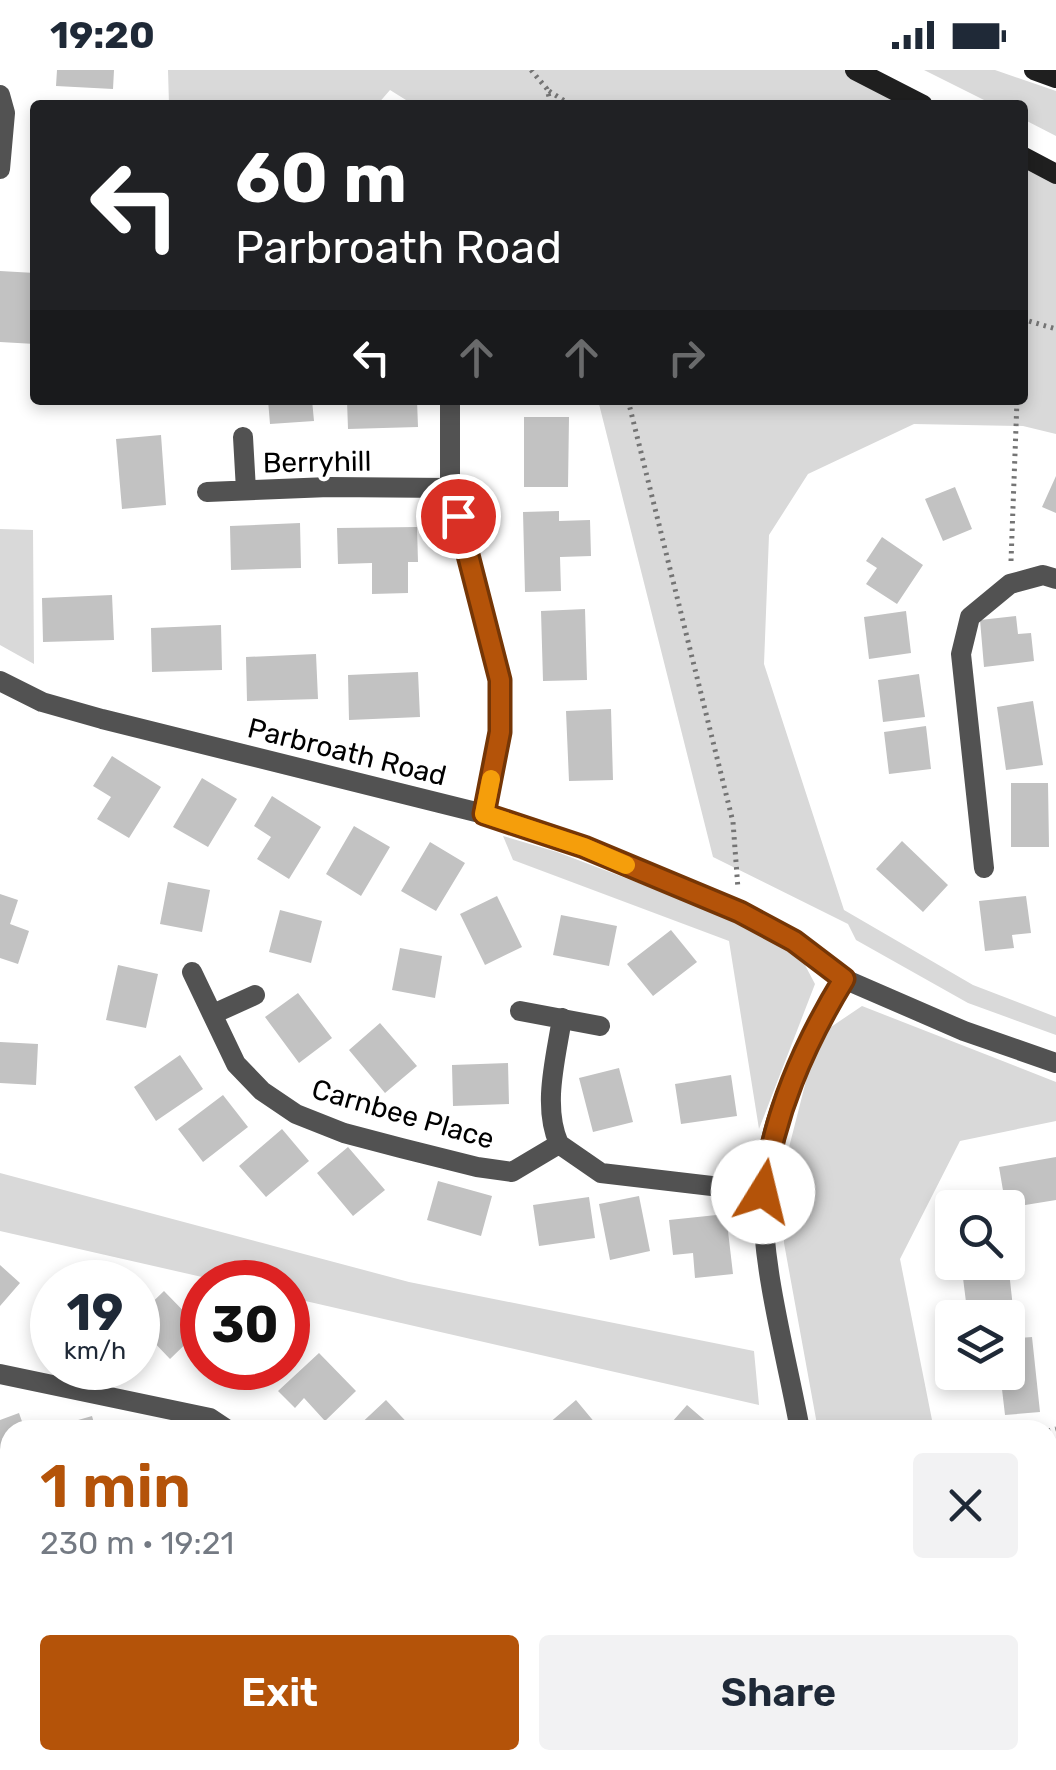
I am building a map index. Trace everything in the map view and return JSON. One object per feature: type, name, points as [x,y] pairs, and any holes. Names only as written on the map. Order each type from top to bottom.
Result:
[{"type":"main road","points":[[855,70],[913,100]]},
{"type":"main road","points":[[1034,70],[1056,78]]},
{"type":"main road","points":[[1028,159],[1056,174]]},
{"type":"street","points":[[0,96],[5,113],[0,169]]},
{"type":"street","points":[[450,405],[450,488],[500,680],[500,732],[484,814]]},
{"type":"street","name":"Berryhill","points":[[242,437],[246,490]]},
{"type":"street","name":"Berryhill","points":[[207,492],[450,488]]},
{"type":"street","points":[[984,868],[961,654],[970,617],[1010,584],[1043,575],[1056,580]]},
{"type":"street","name":"Parbroath Road","points":[[0,681],[42,702],[102,720],[484,814],[584,847],[740,912],[794,941],[844,979],[964,1030],[1056,1063]]},
{"type":"street","name":"Carnbee Place","points":[[192,972],[236,1064],[262,1091],[296,1114],[382,1143],[512,1172],[559,1144]]},
{"type":"street","points":[[798,1420],[769,1264],[763,1192],[774,1132],[788,1090],[815,1027],[844,979]]},
{"type":"street","points":[[213,1014],[255,995]]},
{"type":"street","points":[[520,1011],[600,1026]]},
{"type":"street","points":[[562,1018],[551,1101],[552,1129],[559,1144],[602,1172],[763,1192]]},
{"type":"street","points":[[0,1374],[213,1420]]},
{"type":"path","points":[[531,70],[550,100]]},
{"type":"path","points":[[547,90],[564,100]]},
{"type":"path","points":[[1028,321],[1056,329]]},
{"type":"path","points":[[629,405],[732,822],[740,912]]},
{"type":"path","points":[[1010,584],[1017,405]]},
{"type":"shaded area","points":[[168,70],[855,70],[913,100],[406,100],[390,90],[381,100],[169,100]]},
{"type":"shaded area","points":[[924,70],[995,70],[1056,91],[1056,136],[1028,122],[1028,100],[984,100]]},
{"type":"shaded area","points":[[1028,159],[1056,174],[1056,434],[1023,426],[914,424],[808,474],[769,535],[764,664],[844,910],[973,985],[1056,1017],[1056,1035],[968,1003],[856,940],[848,924],[713,857],[599,405],[1028,405]]},
{"type":"shaded area","points":[[0,529],[33,530],[34,664],[0,645]]},
{"type":"shaded area","points":[[503,836],[686,901],[797,950],[815,984],[759,1129],[729,941],[513,860]]},
{"type":"shaded area","points":[[862,1006],[1056,1082],[1056,1121],[960,1141],[900,1259],[932,1420],[816,1420],[784,1243],[784,1167],[808,1073],[828,1029]]},
{"type":"shaded area","points":[[0,1173],[409,1282],[754,1351],[759,1405],[310,1302],[310,1260],[180,1260],[180,1272],[160,1267],[160,1260],[127,1260],[0,1231]]},
{"type":"building","points":[[57,70],[114,70],[113,89],[56,86]]},
{"type":"building","points":[[0,271],[30,273],[30,344],[0,342]]},
{"type":"building","points":[[268,405],[312,405],[314,421],[270,424]]},
{"type":"building","points":[[347,405],[417,405],[418,427],[348,429]]},
{"type":"building","points":[[524,417],[569,417],[568,487],[524,487]]},
{"type":"building","points":[[161,435],[166,505],[122,509],[116,439]]},
{"type":"building","points":[[1056,476],[1056,513],[1042,507]]},
{"type":"building","points":[[955,487],[972,529],[943,541],[925,499]]},
{"type":"building","points":[[559,511],[559,521],[590,520],[591,556],[560,557],[561,591],[525,592],[523,512]]},
{"type":"building","points":[[300,523],[301,568],[231,570],[230,526]]},
{"type":"building","points":[[417,527],[418,562],[408,562],[408,593],[372,594],[372,563],[338,564],[337,528]]},
{"type":"building","points":[[882,537],[923,565],[897,604],[866,584],[877,568],[866,561]]},
{"type":"building","points":[[112,595],[114,640],[43,642],[42,598]]},
{"type":"building","points":[[585,609],[587,680],[543,681],[541,611]]},
{"type":"building","points":[[906,611],[911,653],[869,659],[864,617]]},
{"type":"building","points":[[1016,616],[1018,634],[1031,633],[1034,661],[984,667],[980,620]]},
{"type":"building","points":[[221,625],[222,670],[152,672],[151,628]]},
{"type":"building","points":[[316,654],[318,699],[247,701],[246,657]]},
{"type":"building","points":[[418,672],[420,717],[349,720],[348,675]]},
{"type":"building","points":[[919,674],[925,717],[883,722],[878,680]]},
{"type":"building","points":[[1033,701],[1043,765],[1006,770],[997,707]]},
{"type":"building","points":[[611,709],[613,780],[569,781],[566,711]]},
{"type":"building","points":[[926,726],[931,769],[889,774],[884,732]]},
{"type":"building","points":[[112,756],[161,787],[129,838],[97,819],[111,797],[93,786]]},
{"type":"building","points":[[202,778],[237,799],[208,847],[173,827]]},
{"type":"building","points":[[1011,783],[1048,783],[1049,847],[1011,847]]},
{"type":"building","points":[[272,796],[321,827],[289,879],[257,859],[271,837],[254,826]]},
{"type":"building","points":[[354,826],[390,847],[361,896],[326,874]]},
{"type":"building","points":[[902,841],[948,885],[923,912],[876,869]]},
{"type":"building","points":[[430,842],[465,863],[436,911],[401,891]]},
{"type":"building","points":[[168,882],[210,890],[202,932],[160,924]]},
{"type":"building","points":[[0,894],[18,900],[10,924],[29,931],[18,964],[0,958]]},
{"type":"building","points":[[497,896],[522,947],[485,965],[460,914]]},
{"type":"building","points":[[1026,896],[1031,933],[1012,935],[1014,948],[985,951],[979,901]]},
{"type":"building","points":[[280,910],[322,921],[311,963],[269,952]]},
{"type":"building","points":[[561,915],[617,926],[609,966],[553,955]]},
{"type":"building","points":[[671,930],[697,962],[653,996],[627,964]]},
{"type":"building","points":[[400,948],[442,956],[435,998],[392,990]]},
{"type":"building","points":[[118,965],[158,974],[146,1028],[106,1020]]},
{"type":"building","points":[[298,993],[332,1038],[299,1063],[265,1017]]},
{"type":"building","points":[[380,1023],[417,1066],[385,1093],[349,1050]]},
{"type":"building","points":[[0,1042],[38,1044],[36,1085],[0,1083]]},
{"type":"building","points":[[180,1055],[203,1089],[156,1121],[134,1087]]},
{"type":"building","points":[[508,1063],[509,1104],[453,1106],[452,1065]]},
{"type":"building","points":[[619,1068],[633,1122],[593,1132],[579,1078]]},
{"type":"building","points":[[731,1075],[737,1116],[681,1124],[675,1084]]},
{"type":"building","points":[[223,1095],[248,1127],[203,1162],[178,1129]]},
{"type":"building","points":[[282,1129],[309,1161],[266,1197],[239,1166]]},
{"type":"building","points":[[348,1147],[385,1190],[353,1216],[317,1173]]},
{"type":"building","points":[[1056,1157],[1056,1200],[1025,1205],[1025,1190],[1003,1190],[999,1167]]},
{"type":"building","points":[[438,1181],[492,1196],[481,1236],[427,1220]]},
{"type":"building","points":[[639,1196],[650,1251],[610,1260],[599,1204]]},
{"type":"building","points":[[589,1197],[595,1238],[539,1246],[533,1205]]},
{"type":"building","points":[[726,1214],[733,1274],[695,1278],[693,1253],[673,1255],[669,1220]]},
{"type":"building","points":[[0,1265],[20,1283],[0,1306]]},
{"type":"building","points":[[963,1280],[1010,1280],[1012,1300],[966,1300]]},
{"type":"building","points":[[164,1291],[180,1307],[180,1349],[170,1359],[160,1349],[160,1295]]},
{"type":"building","points":[[1032,1337],[1040,1412],[1005,1415],[1002,1390],[1025,1390],[1025,1338]]},
{"type":"building","points":[[319,1353],[356,1391],[326,1420],[304,1398],[295,1408],[278,1391],[310,1390],[310,1361]]},
{"type":"building","points":[[386,1400],[405,1420],[365,1420]]},
{"type":"building","points":[[576,1400],[593,1420],[553,1420]]},
{"type":"building","points":[[687,1405],[704,1420],[674,1420]]},
{"type":"building","points":[[19,1413],[21,1420],[0,1420]]},
{"type":"slow traffic","points":[[491,779],[484,814],[626,865]]},
{"type":"route","points":[[458,516],[500,680],[500,732],[484,814],[584,847],[740,912],[794,941],[844,979],[815,1027],[788,1090],[774,1132],[763,1192]]}]
